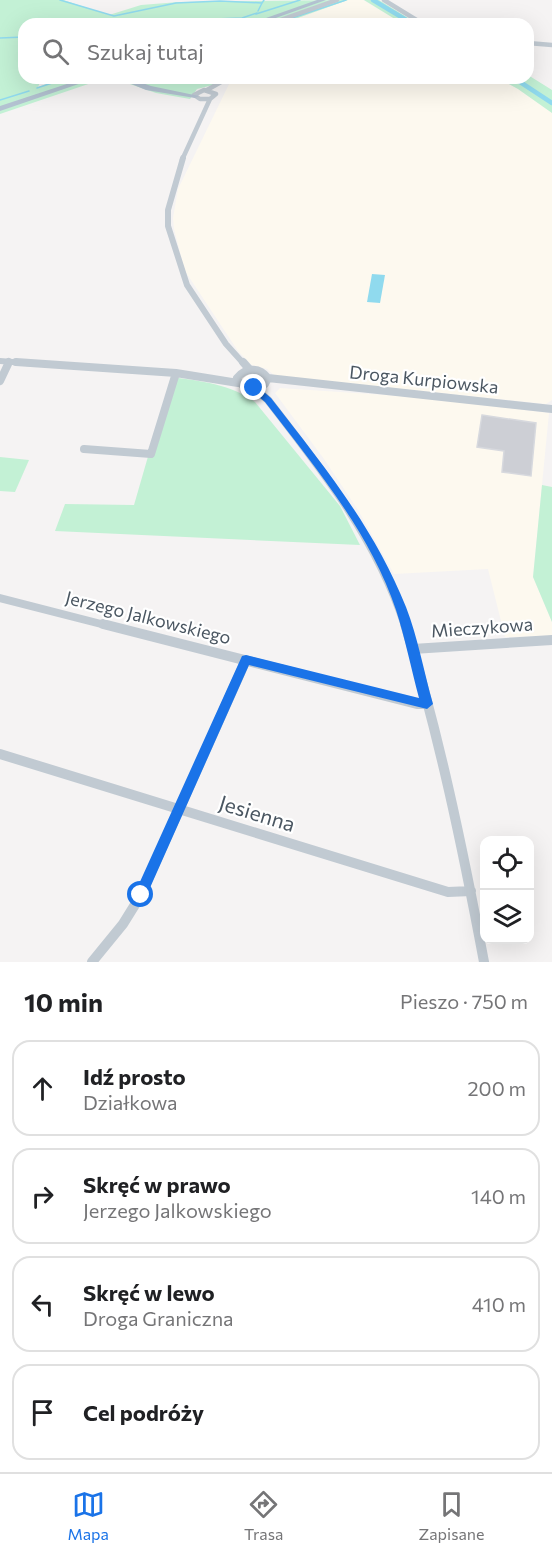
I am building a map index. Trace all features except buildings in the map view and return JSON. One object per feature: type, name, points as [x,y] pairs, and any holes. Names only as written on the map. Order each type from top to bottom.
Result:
[{"type":"main road","points":[[260,18],[312,0]]},
{"type":"main road","points":[[270,18],[323,0]]},
{"type":"main road","points":[[0,109],[74,84]]},
{"type":"main road","points":[[137,84],[197,96]]},
{"type":"street","points":[[286,18],[337,0]]},
{"type":"street","points":[[384,0],[413,18]]},
{"type":"street","points":[[534,44],[552,45]]},
{"type":"street","points":[[197,96],[216,84]]},
{"type":"street","points":[[220,84],[178,167],[168,210],[168,226],[187,285],[246,370]]},
{"type":"street","points":[[206,90],[215,93]]},
{"type":"street","points":[[197,96],[211,99]]},
{"type":"street","points":[[197,96],[206,110]]},
{"type":"street","points":[[0,361],[176,373],[238,380],[245,387],[263,383]]},
{"type":"street","points":[[0,381],[9,362]]},
{"type":"street","points":[[238,380],[246,370]]},
{"type":"street","points":[[246,370],[260,370],[268,400],[357,520],[401,608],[427,704],[471,891],[484,962]]},
{"type":"street","points":[[84,449],[151,454],[176,373]]},
{"type":"street","name":"Droga Kurpiowska","points":[[263,383],[293,382],[552,409]]},
{"type":"street","name":"Jerzego Jalkowskiego","points":[[0,598],[407,701],[427,704]]},
{"type":"street","name":"Mieczykowa","points":[[413,649],[552,640]]},
{"type":"street","points":[[92,962],[136,902],[180,810],[246,660]]},
{"type":"street","name":"Jesienna","points":[[0,754],[448,892],[471,891]]},
{"type":"shaded area","points":[[348,0],[363,0],[393,18],[298,18]]},
{"type":"shaded area","points":[[229,84],[509,84],[518,89],[552,113],[552,400],[546,404],[275,376],[267,369],[252,365],[238,351],[185,271],[173,218],[178,189]]},
{"type":"shaded area","points":[[280,388],[415,397],[549,413],[533,577],[552,622],[552,636],[505,637],[488,569],[394,574],[358,510],[275,393]]},
{"type":"green space","points":[[0,0],[63,0],[109,15],[141,5],[179,2],[348,0],[298,18],[18,18],[18,84],[39,84],[38,87],[47,84],[88,84],[0,114]]},
{"type":"green space","points":[[364,0],[379,0],[408,18],[393,18]]},
{"type":"green space","points":[[534,79],[552,90],[552,113],[509,84],[534,84]]},
{"type":"green space","points":[[130,84],[214,84],[197,89],[190,99],[156,93]]},
{"type":"green space","points":[[171,377],[225,387],[255,402],[340,506],[360,545],[55,531],[65,504],[134,505]]},
{"type":"green space","points":[[0,457],[29,460],[15,492],[0,491]]},
{"type":"green space","points":[[542,485],[552,487],[552,622],[533,577]]},
{"type":"water","points":[[372,274],[385,275],[380,303],[367,302]]},
{"type":"waterway","points":[[60,0],[114,16],[176,3],[220,1],[262,3]]},
{"type":"waterway","points":[[256,14],[300,0]]},
{"type":"waterway","points":[[292,18],[346,0]]},
{"type":"waterway","points":[[373,0],[403,18]]},
{"type":"waterway","points":[[258,11],[262,3]]},
{"type":"waterway","points":[[242,18],[257,13]]},
{"type":"waterway","points":[[0,38],[18,37]]},
{"type":"waterway","points":[[37,88],[49,84]]},
{"type":"waterway","points":[[523,84],[552,103]]},
{"type":"waterway","points":[[0,100],[29,91]]},
{"type":"route","points":[[141,895],[246,660],[417,704],[427,704],[401,608],[374,550],[357,520],[289,427],[268,400],[254,388]]}]
